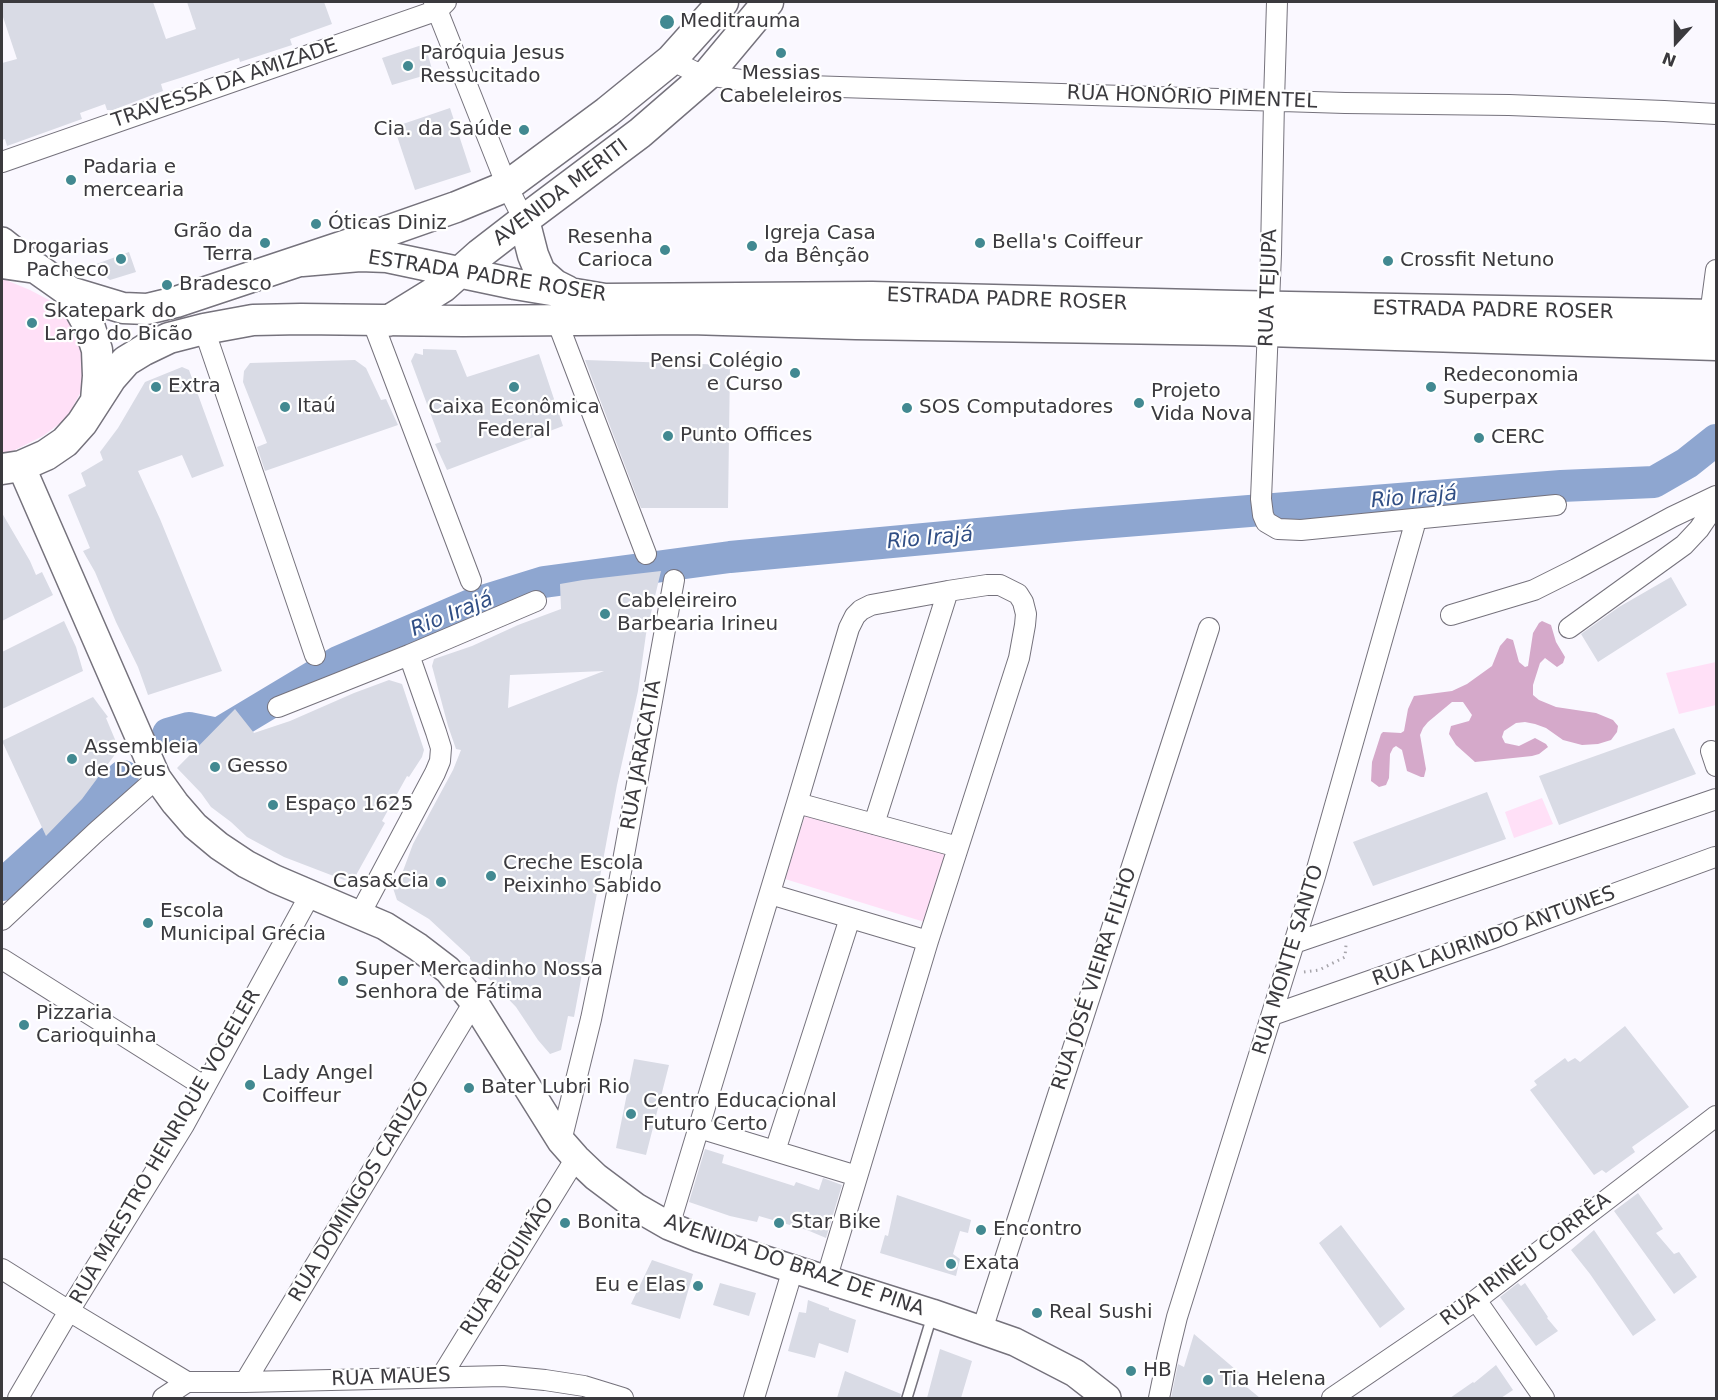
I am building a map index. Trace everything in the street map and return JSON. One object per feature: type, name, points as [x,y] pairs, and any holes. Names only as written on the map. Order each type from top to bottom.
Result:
[{"type":"main road","name":"AVENIDA MERITI","points":[[70,292],[123,308],[147,309],[176,302],[302,261],[456,207],[507,186],[607,112],[671,60],[723,2]]},
{"type":"main road","name":"AVENIDA MERITI","points":[[11,468],[46,455],[65,442],[126,361],[169,338],[253,320],[380,321],[421,302],[443,287],[480,254],[524,220],[640,133],[707,75],[768,2]]},
{"type":"main road","points":[[524,220],[530,246],[540,272],[555,285],[573,294]]},
{"type":"main road","name":"ESTRADA PADRE ROSER","points":[[302,261],[360,256],[387,257],[514,284],[605,299],[872,297],[1716,345]]},
{"type":"main road","points":[[2,263],[36,268],[70,292],[90,328],[97,350],[96,400]]},
{"type":"main road","name":"ESTRADA PADRE ROSER","points":[[380,321],[690,319],[856,324],[1713,315]]},
{"type":"street","name":"RUA TEJUPA","points":[[1277,2],[1262,507],[1266,522],[1278,529],[1316,529],[1556,505]]},
{"type":"street","name":"TRAVESSA DA AMIZADE","points":[[2,162],[440,4]]},
{"type":"street","points":[[440,4],[507,186],[524,220]]},
{"type":"street","name":"RUA HONÓRIO PIMENTEL","points":[[671,60],[707,75],[754,82],[808,86],[1274,101],[1509,105],[1716,114]]},
{"type":"street","points":[[2,241],[36,268]]},
{"type":"street","points":[[1713,315],[1716,270]]},
{"type":"street","points":[[380,321],[471,581]]},
{"type":"street","points":[[556,321],[646,554]]},
{"type":"street","points":[[204,329],[315,655]]},
{"type":"street","name":"AVENIDA DO BRAZ DE PINA","points":[[11,468],[157,778],[175,803],[195,826],[246,864],[275,879],[385,926],[448,970],[474,1002],[568,1150],[617,1194],[669,1226],[699,1238],[1015,1342],[1075,1373],[1107,1398]]},
{"type":"street","points":[[1451,615],[1534,590],[1716,496]]},
{"type":"street","points":[[1569,628],[1684,545],[1699,529],[1716,504]]},
{"type":"street","name":"RUA MONTE SANTO","points":[[1159,1398],[1177,1317],[1315,876],[1416,520]]},
{"type":"street","name":"RUA JARACATIA","points":[[568,1150],[674,580]]},
{"type":"street","points":[[669,1226],[849,628],[855,616],[871,605],[948,591],[1000,585],[1018,594],[1023,602],[1026,615],[1023,640],[928,941],[826,1280]]},
{"type":"street","points":[[874,824],[948,591]]},
{"type":"street","points":[[278,707],[536,601]]},
{"type":"street","name":"RUA JOSÉ VIEIRA FILHO","points":[[982,1330],[1209,628]]},
{"type":"street","points":[[360,914],[441,760],[441,748],[409,655]]},
{"type":"street","points":[[2,920],[157,778]]},
{"type":"street","points":[[1294,943],[1716,800]]},
{"type":"street","points":[[797,803],[958,847]]},
{"type":"street","name":"RUA LAURINDO ANTUNES","points":[[1272,1015],[1496,938],[1715,856]]},
{"type":"street","name":"RUA MAESTRO HENRIQUE VOGELER","points":[[18,1398],[184,1125],[310,893]]},
{"type":"street","points":[[770,894],[928,941]]},
{"type":"street","points":[[775,1151],[850,918]]},
{"type":"street","points":[[2,959],[205,1087]]},
{"type":"street","name":"RUA DOMINGOS CARUZO","points":[[244,1382],[474,1002]]},
{"type":"street","name":"RUA IRINEU CORRÊA","points":[[1332,1398],[1476,1300],[1716,1116]]},
{"type":"street","points":[[699,1128],[857,1176]]},
{"type":"street","name":"RUA BEQUIMÃO","points":[[441,1377],[568,1150]]},
{"type":"street","points":[[2,1269],[187,1382],[163,1398]]},
{"type":"street","points":[[754,1398],[793,1269]]},
{"type":"street","points":[[1476,1300],[1544,1398]]},
{"type":"street","name":"RUA MAUES","points":[[187,1382],[503,1376],[584,1386],[622,1398]]},
{"type":"lane","points":[[907,1398],[932,1313]]},
{"type":"shaded area","points":[[2,280],[30,290],[63,311],[84,345],[85,384],[67,418],[43,436],[15,450],[2,453]]},
{"type":"shaded area","points":[[1542,621],[1551,625],[1556,642],[1565,657],[1563,663],[1557,667],[1545,658],[1540,663],[1533,685],[1533,695],[1556,707],[1596,713],[1613,720],[1618,726],[1611,740],[1582,745],[1563,740],[1546,728],[1535,724],[1516,723],[1504,731],[1502,737],[1505,743],[1519,746],[1535,738],[1548,747],[1532,756],[1475,762],[1456,745],[1449,734],[1451,726],[1469,721],[1472,715],[1463,702],[1452,702],[1428,722],[1420,735],[1426,769],[1424,777],[1407,771],[1402,750],[1396,746],[1390,754],[1389,778],[1386,785],[1379,787],[1371,781],[1372,762],[1381,734],[1404,731],[1408,709],[1414,696],[1452,691],[1467,684],[1492,666],[1500,646],[1507,638],[1513,640],[1519,662],[1525,667],[1528,666],[1533,633]]},
{"type":"shaded area","points":[[1716,662],[1716,705],[1679,714],[1666,673]]},
{"type":"shaded area","points":[[1542,798],[1553,824],[1514,838],[1505,812]]},
{"type":"shaded area","points":[[807,809],[952,854],[931,924],[785,879]]},
{"type":"building","points":[[2,2],[153,2],[166,39],[196,29],[187,2],[324,2],[332,24],[290,39],[292,45],[240,62],[239,58],[161,84],[163,91],[113,110],[107,110],[105,104],[80,113],[82,119],[7,146],[5,139],[2,140],[2,63],[17,59],[2,14]]},
{"type":"building","name":"Paróquia Jesus Ressucitado","points":[[425,44],[433,73],[392,85],[382,58]]},
{"type":"building","points":[[450,108],[471,172],[415,190],[394,127]]},
{"type":"building","name":"Drogarias Pacheco","points":[[129,252],[136,272],[110,280],[91,266]]},
{"type":"building","points":[[423,349],[456,350],[467,377],[539,354],[563,426],[447,470],[435,444],[441,442],[411,361],[415,353],[423,355]]},
{"type":"building","points":[[355,360],[366,368],[381,400],[386,399],[398,425],[265,471],[257,447],[267,443],[243,382],[244,371],[250,363]]},
{"type":"building","name":"Punto Offices","points":[[585,360],[730,365],[728,508],[641,508]]},
{"type":"building","points":[[182,367],[189,370],[224,466],[192,478],[182,455],[138,471],[222,671],[148,695],[138,667],[95,572],[83,551],[90,548],[68,495],[86,486],[81,473],[103,460],[100,452],[118,428],[145,382]]},
{"type":"building","points":[[2,513],[36,575],[42,572],[53,595],[2,621]]},
{"type":"building","points":[[661,571],[646,634],[638,691],[617,785],[574,1017],[568,1016],[561,1050],[550,1054],[516,1007],[470,957],[429,919],[397,900],[393,888],[461,750],[456,749],[448,726],[432,666],[434,659],[472,646],[561,609],[560,584]],"holes":[[[604,671],[508,708],[510,675]]]},
{"type":"building","points":[[1671,577],[1687,605],[1598,662],[1581,634],[1619,607]]},
{"type":"building","points":[[64,621],[76,647],[83,671],[2,709],[2,652]]},
{"type":"building","points":[[389,680],[402,684],[424,750],[422,757],[409,777],[407,776],[382,821],[385,823],[355,877],[344,880],[284,857],[247,837],[211,807],[177,768],[235,709],[254,733],[290,721]]},
{"type":"building","points":[[93,697],[108,717],[106,718],[119,749],[82,799],[46,836],[2,741]]},
{"type":"building","points":[[1674,728],[1696,774],[1559,825],[1539,776]]},
{"type":"building","points":[[1487,792],[1506,839],[1373,886],[1353,842]]},
{"type":"building","points":[[1625,1026],[1689,1107],[1632,1147],[1635,1152],[1606,1173],[1602,1170],[1594,1175],[1530,1090],[1537,1085],[1534,1081],[1565,1058],[1568,1062],[1575,1058],[1580,1062]]},
{"type":"building","points":[[634,1059],[669,1065],[646,1155],[616,1148]]},
{"type":"building","points":[[705,1149],[724,1155],[722,1163],[794,1186],[796,1182],[819,1190],[823,1178],[842,1185],[826,1238],[759,1216],[757,1222],[730,1216],[689,1202]]},
{"type":"building","points":[[1638,1193],[1663,1229],[1656,1233],[1674,1254],[1679,1252],[1697,1277],[1674,1294],[1614,1211]]},
{"type":"building","points":[[897,1195],[971,1220],[968,1233],[960,1231],[953,1254],[960,1259],[956,1276],[880,1253],[885,1235],[888,1236]]},
{"type":"building","points":[[1341,1225],[1405,1309],[1380,1328],[1319,1243]]},
{"type":"building","points":[[1594,1230],[1656,1320],[1633,1336],[1571,1250]]},
{"type":"building","points":[[652,1260],[693,1274],[680,1319],[631,1304]]},
{"type":"building","points":[[720,1283],[756,1293],[749,1316],[713,1305]]},
{"type":"building","points":[[1518,1283],[1521,1286],[1525,1283],[1558,1331],[1536,1346],[1500,1297]]},
{"type":"building","points":[[808,1300],[856,1320],[848,1353],[819,1343],[815,1358],[788,1351],[799,1312],[806,1313]]},
{"type":"building","points":[[1194,1334],[1242,1375],[1237,1379],[1260,1398],[1171,1398],[1178,1364],[1184,1367]]},
{"type":"building","points":[[940,1349],[972,1361],[961,1398],[927,1398]]},
{"type":"building","points":[[1496,1365],[1513,1390],[1501,1398],[1450,1398],[1474,1383]]},
{"type":"building","points":[[845,1371],[901,1394],[900,1398],[837,1398]]},
{"type":"waterway","name":"Rio Irajá","points":[[168,734],[189,728],[218,734],[338,662],[473,604],[544,582],[730,557],[1075,525],[1561,486],[1654,482],[1687,463],[1716,440]]},
{"type":"waterway","name":"Rio Irajá","points":[[2,885],[123,776]]},
{"type":"place","name":"Meditrauma","points":[[667,22]]},
{"type":"place","name":"Messias Cabeleleiros","points":[[781,53]]},
{"type":"place","name":"Paróquia Jesus Ressucitado","points":[[408,66]]},
{"type":"place","name":"Cia. da Saúde","points":[[524,130]]},
{"type":"place","name":"Padaria e mercearia","points":[[71,180]]},
{"type":"place","name":"Óticas Diniz","points":[[316,224]]},
{"type":"place","name":"Grão da Terra","points":[[265,243]]},
{"type":"place","name":"Bella's Coiffeur","points":[[980,243]]},
{"type":"place","name":"Igreja Casa da Bênção","points":[[752,246]]},
{"type":"place","name":"Resenha Carioca","points":[[665,250]]},
{"type":"place","name":"Drogarias Pacheco","points":[[121,259]]},
{"type":"place","name":"Crossfit Netuno","points":[[1388,261]]},
{"type":"place","name":"Bradesco","points":[[167,285]]},
{"type":"place","name":"Skatepark do Largo do Bicão","points":[[32,323]]},
{"type":"place","name":"Pensi Colégio e Curso","points":[[795,373]]},
{"type":"place","name":"Extra","points":[[156,387]]},
{"type":"place","name":"Caixa Econômica Federal","points":[[514,387]]},
{"type":"place","name":"Redeconomia Superpax","points":[[1431,387]]},
{"type":"place","name":"Projeto Vida Nova","points":[[1139,403]]},
{"type":"place","name":"Itaú","points":[[285,407]]},
{"type":"place","name":"SOS Computadores","points":[[907,408]]},
{"type":"place","name":"Punto Offices","points":[[668,436]]},
{"type":"place","name":"CERC","points":[[1479,438]]},
{"type":"place","name":"Cabeleireiro Barbearia Irineu","points":[[605,614]]},
{"type":"place","name":"Assembleia de Deus","points":[[72,759]]},
{"type":"place","name":"Gesso","points":[[215,767]]},
{"type":"place","name":"Espaço 1625","points":[[273,805]]},
{"type":"place","name":"Creche Escola Peixinho Sabido","points":[[491,876]]},
{"type":"place","name":"Casa&Cia","points":[[441,882]]},
{"type":"place","name":"Escola Municipal Grécia","points":[[148,923]]},
{"type":"place","name":"Super Mercadinho Nossa Senhora de Fátima","points":[[343,981]]},
{"type":"place","name":"Pizzaria Carioquinha","points":[[24,1025]]},
{"type":"place","name":"Lady Angel Coiffeur","points":[[250,1085]]},
{"type":"place","name":"Bater Lubri Rio","points":[[469,1088]]},
{"type":"place","name":"Centro Educacional Futuro Certo","points":[[631,1114]]},
{"type":"place","name":"Bonita","points":[[565,1223]]},
{"type":"place","name":"Star Bike","points":[[779,1223]]},
{"type":"place","name":"Encontro","points":[[981,1230]]},
{"type":"place","name":"Exata","points":[[951,1264]]},
{"type":"place","name":"Eu e Elas","points":[[698,1286]]},
{"type":"place","name":"Real Sushi","points":[[1037,1313]]},
{"type":"place","name":"HB","points":[[1131,1371]]},
{"type":"place","name":"Tia Helena","points":[[1208,1380]]}]
